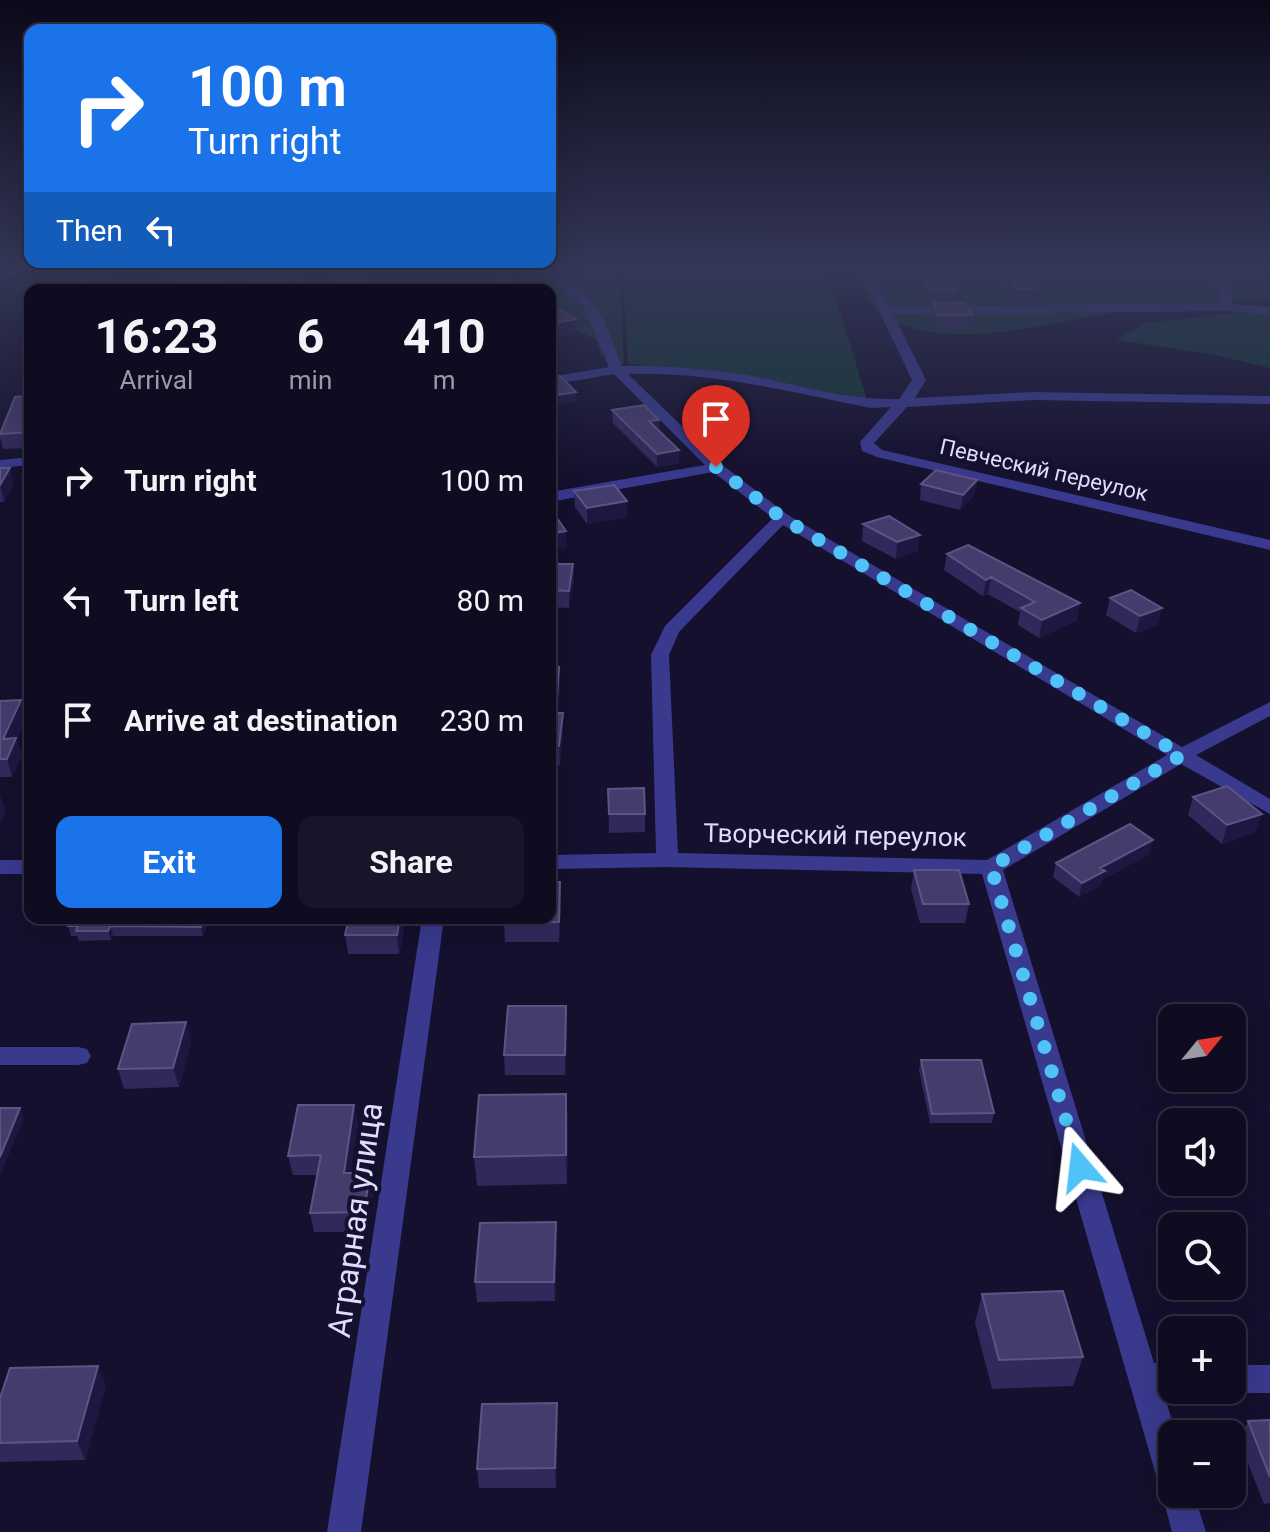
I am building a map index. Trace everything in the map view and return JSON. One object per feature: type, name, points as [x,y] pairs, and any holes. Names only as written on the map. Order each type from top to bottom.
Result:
[{"type":"street","points":[[603,338],[617,370],[716,467],[782,518],[1270,808]]},
{"type":"street","points":[[897,338],[919,380],[915,390],[903,403]]},
{"type":"street","points":[[556,380],[617,370],[691,372],[871,404],[1033,396],[1270,400]]},
{"type":"street","name":"Певческий переулок","points":[[903,403],[867,442],[867,448],[1270,545]]},
{"type":"street","points":[[0,464],[24,462]]},
{"type":"street","points":[[556,496],[716,467]]},
{"type":"street","points":[[667,860],[660,655],[663,643],[671,630],[782,518]]},
{"type":"street","name":"Творческий переулок","points":[[556,862],[667,860],[991,867],[1182,755],[1270,708]]},
{"type":"street","points":[[0,867],[24,867]]},
{"type":"street","points":[[991,867],[1157,1377],[1164,1420]]},
{"type":"street","name":"Аграрная улица","points":[[344,1532],[432,924]]},
{"type":"street","points":[[0,1056],[78,1056]]},
{"type":"street","points":[[1246,1379],[1270,1379]]},
{"type":"street","points":[[1182,1508],[1189,1532]]},
{"type":"green space","points":[[594,338],[623,338],[624,364],[601,356]]},
{"type":"green space","points":[[626,338],[848,338],[867,399],[698,369],[628,364]]},
{"type":"green space","points":[[1270,338],[1270,368],[1216,355],[1116,340]]},
{"type":"building","points":[[556,376],[560,376],[576,392],[556,395]]},
{"type":"building","points":[[24,396],[24,432],[0,434],[15,397]]},
{"type":"building","points":[[644,405],[659,420],[649,421],[679,450],[657,454],[612,410]]},
{"type":"building","points":[[0,468],[10,468],[0,485]]},
{"type":"building","points":[[936,470],[977,480],[963,495],[921,484]]},
{"type":"building","points":[[614,485],[627,501],[587,508],[574,491]]},
{"type":"building","points":[[889,516],[920,535],[897,542],[863,524]]},
{"type":"building","points":[[556,517],[566,531],[556,533]]},
{"type":"building","points":[[968,545],[1080,603],[1042,620],[1021,608],[1035,602],[991,577],[986,580],[947,554]]},
{"type":"building","points":[[556,564],[573,564],[569,591],[556,590]]},
{"type":"building","points":[[1131,590],[1162,608],[1140,616],[1110,598]]},
{"type":"building","points":[[556,667],[559,667],[556,713]]},
{"type":"building","points":[[21,700],[3,739],[16,738],[7,759],[0,759],[0,701]]},
{"type":"building","points":[[556,713],[563,713],[559,746],[556,746]]},
{"type":"building","points":[[1227,786],[1262,814],[1227,825],[1193,797]]},
{"type":"building","points":[[644,788],[645,814],[609,814],[608,789]]},
{"type":"building","points":[[1130,824],[1153,840],[1100,868],[1105,871],[1082,883],[1056,863]]},
{"type":"building","points":[[914,870],[959,870],[969,904],[923,904]]},
{"type":"building","points":[[556,882],[560,882],[559,922],[556,922]]},
{"type":"building","points":[[202,924],[201,927],[110,926],[108,931],[76,931],[78,926],[68,926]]},
{"type":"building","points":[[348,924],[399,924],[397,935],[345,935]]},
{"type":"building","points":[[508,1006],[566,1006],[565,1055],[504,1055]]},
{"type":"building","points":[[186,1022],[173,1068],[118,1069],[132,1024]]},
{"type":"building","points":[[921,1060],[981,1060],[994,1113],[932,1114]]},
{"type":"building","points":[[566,1094],[566,1155],[474,1157],[479,1095]]},
{"type":"building","points":[[298,1105],[354,1105],[344,1173],[370,1173],[364,1212],[310,1213],[321,1155],[288,1156]]},
{"type":"building","points":[[0,1108],[20,1108],[0,1157]]},
{"type":"building","points":[[556,1222],[554,1282],[475,1282],[480,1223]]},
{"type":"building","points":[[1063,1291],[1083,1357],[999,1360],[982,1294]]},
{"type":"building","points":[[98,1366],[77,1441],[0,1443],[0,1398],[10,1368]]},
{"type":"building","points":[[557,1403],[555,1468],[477,1469],[482,1404]]},
{"type":"building","points":[[1270,1420],[1270,1477],[1248,1421]]},
{"type":"route","points":[[716,467],[782,518],[1182,755],[991,867],[1080,1167]]}]
